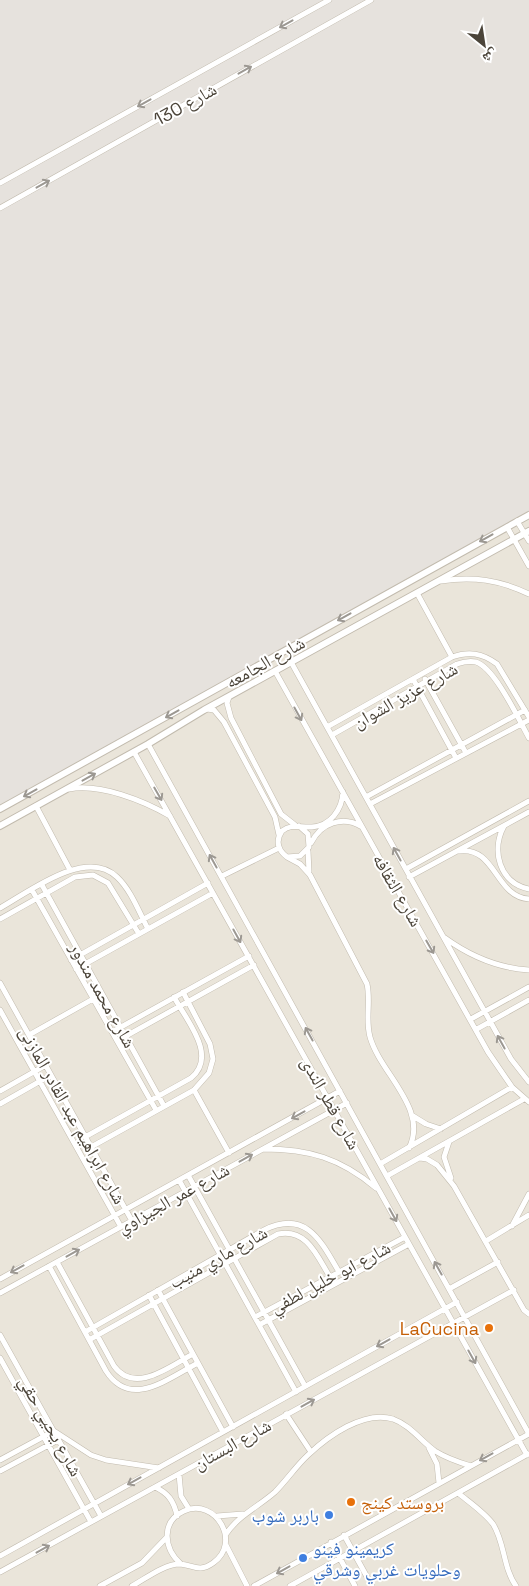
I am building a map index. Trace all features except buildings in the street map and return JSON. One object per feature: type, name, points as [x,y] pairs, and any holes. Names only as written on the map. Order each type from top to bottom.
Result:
[{"type":"street","name":"شارع 130","points":[[0,183],[329,0]]},
{"type":"street","name":"شارع 130","points":[[0,208],[371,0]]},
{"type":"street","name":"شارع الجامعه","points":[[0,809],[529,514]]},
{"type":"street","points":[[517,521],[527,532],[529,542]]},
{"type":"street","points":[[507,527],[529,566]]},
{"type":"street","name":"شارع الجامعه","points":[[0,826],[134,752],[229,696],[527,532]]},
{"type":"street","points":[[438,581],[463,578],[488,580],[512,586],[529,594]]},
{"type":"street","points":[[417,593],[452,657]]},
{"type":"street","name":"شارع عزيز الشوان","points":[[327,727],[452,657],[471,653],[489,658],[503,671],[529,718]]},
{"type":"street","name":"شارع الثقافه","points":[[291,662],[510,1059],[529,1082]]},
{"type":"street","name":"شارع عزيز الشوان","points":[[332,735],[457,664],[476,662],[484,666],[491,674],[529,738]]},
{"type":"street","name":"شارع الثقافه","points":[[274,671],[496,1064],[512,1087],[527,1101]]},
{"type":"street","points":[[422,674],[466,753]]},
{"type":"street","points":[[413,679],[456,758]]},
{"type":"street","points":[[229,696],[226,703],[231,718],[281,814],[308,834],[307,861],[310,875]]},
{"type":"street","points":[[198,699],[204,710],[214,710],[224,722],[276,817],[279,848],[288,857],[300,864],[310,875],[367,984],[370,1002],[368,1028],[371,1042],[413,1115],[415,1132],[408,1148]]},
{"type":"street","points":[[366,797],[525,710]]},
{"type":"street","points":[[370,804],[529,718]]},
{"type":"street","name":"شارع قطر الندى","points":[[148,744],[529,1434]]},
{"type":"street","name":"شارع قطر الندى","points":[[134,752],[518,1440],[528,1454]]},
{"type":"street","points":[[61,792],[72,788],[116,794],[139,801],[171,816]]},
{"type":"street","points":[[279,835],[286,828],[297,826],[315,827],[330,820],[340,808],[342,792]]},
{"type":"street","points":[[406,869],[529,801]]},
{"type":"street","points":[[36,806],[70,870]]},
{"type":"street","points":[[410,876],[529,812]]},
{"type":"street","points":[[288,857],[300,856],[319,831],[334,822],[351,822],[363,828]]},
{"type":"street","points":[[504,826],[497,844],[499,863],[510,879],[529,889]]},
{"type":"street","points":[[222,876],[279,848]]},
{"type":"street","points":[[456,851],[465,850],[482,856],[512,894],[529,899]]},
{"type":"street","points":[[0,908],[70,870],[88,865],[107,870],[122,883],[148,929]]},
{"type":"street","points":[[0,919],[46,893],[84,875],[101,878],[113,890],[139,934]]},
{"type":"street","points":[[71,960],[208,883]]},
{"type":"street","name":"شارع محمد مندور","points":[[42,885],[164,1106]]},
{"type":"street","name":"شارع محمد مندور","points":[[32,890],[156,1110]]},
{"type":"street","points":[[76,969],[214,893]]},
{"type":"street","points":[[442,936],[477,957],[496,965],[529,970]]},
{"type":"street","points":[[112,1032],[249,956]]},
{"type":"street","points":[[117,1041],[254,965]]},
{"type":"street","name":"شارع ابراهيم عبد القادر المازنى","points":[[0,983],[132,1221]]},
{"type":"street","points":[[471,1019],[529,987]]},
{"type":"street","points":[[91,1147],[194,1090],[209,1073],[213,1058],[210,1044],[183,992]]},
{"type":"street","points":[[86,1137],[197,1073],[203,1059],[200,1044],[174,998]]},
{"type":"street","points":[[29,1035],[93,999]]},
{"type":"street","points":[[477,1029],[529,1000]]},
{"type":"street","name":"شارع ابراهيم عبد القادر المازنى","points":[[0,1010],[121,1227]]},
{"type":"street","points":[[0,1091],[46,1065]]},
{"type":"street","points":[[0,1104],[51,1075]]},
{"type":"street","points":[[380,1164],[512,1087]]},
{"type":"street","points":[[194,1090],[229,1153]]},
{"type":"street","name":"شارع عمر الجيزاوي","points":[[0,1279],[340,1091]]},
{"type":"street","points":[[387,1176],[527,1101]]},
{"type":"street","name":"شارع عمر الجيزاوي","points":[[0,1293],[346,1103]]},
{"type":"street","points":[[413,1115],[426,1124],[441,1129]]},
{"type":"street","points":[[448,1142],[444,1156],[454,1186]]},
{"type":"street","points":[[262,1149],[285,1149],[318,1154],[360,1174],[379,1190]]},
{"type":"street","points":[[420,1158],[427,1159],[437,1165],[454,1186],[524,1310],[529,1314]]},
{"type":"street","points":[[188,1175],[305,1386]]},
{"type":"street","points":[[179,1180],[296,1392]]},
{"type":"street","points":[[511,1226],[529,1194]]},
{"type":"street","points":[[486,1241],[529,1215]]},
{"type":"street","name":"شارع ماري منيب","points":[[85,1332],[220,1255],[281,1223],[298,1224],[319,1238],[339,1272]]},
{"type":"street","name":"شارع ماري منيب","points":[[89,1340],[270,1237],[285,1233],[293,1234],[307,1241],[330,1277]]},
{"type":"street","name":"شارع ابو خليل لطفي","points":[[255,1317],[405,1237]]},
{"type":"street","name":"شارع ابو خليل لطفي","points":[[259,1326],[409,1244]]},
{"type":"street","points":[[57,1262],[119,1373],[133,1380],[149,1377],[193,1354]]},
{"type":"street","points":[[449,1289],[498,1262]]},
{"type":"street","points":[[48,1266],[116,1384],[131,1390],[147,1389],[198,1363]]},
{"type":"street","points":[[158,1290],[232,1427]]},
{"type":"street","name":"شارع البستان","points":[[0,1572],[514,1290]]},
{"type":"street","points":[[149,1295],[223,1432]]},
{"type":"street","name":"شارع البستان","points":[[0,1556],[457,1302]]},
{"type":"street","points":[[521,1303],[529,1306]]},
{"type":"street","name":"شارع يحيي حقي","points":[[0,1335],[101,1516]]},
{"type":"street","name":"شارع يحيي حقي","points":[[0,1358],[91,1522]]},
{"type":"street","points":[[286,1414],[311,1452]]},
{"type":"street","points":[[226,1534],[243,1514],[279,1487],[311,1452],[356,1423],[368,1418],[381,1417],[393,1419],[448,1458],[471,1466]]},
{"type":"street","points":[[0,1460],[54,1431],[91,1455],[106,1460],[159,1468]]},
{"type":"street","points":[[254,1586],[529,1434]]},
{"type":"street","points":[[0,1471],[58,1440]]},
{"type":"street","points":[[428,1445],[437,1464],[439,1483]]},
{"type":"street","points":[[290,1586],[528,1454]]},
{"type":"street","points":[[179,1474],[181,1496],[189,1509]]},
{"type":"street","points":[[155,1487],[168,1495],[176,1508],[177,1516]]},
{"type":"street","points":[[458,1493],[493,1524],[510,1575],[516,1586]]},
{"type":"street","points":[[100,1586],[142,1563],[166,1538],[171,1522],[189,1509],[199,1508],[216,1516],[223,1524],[226,1534],[226,1545],[221,1556],[213,1564],[202,1568],[191,1568],[181,1564],[173,1557],[168,1548],[166,1538]]},
{"type":"street","points":[[216,1516],[243,1514]]},
{"type":"street","points":[[344,1535],[372,1586]]},
{"type":"street","points":[[331,1542],[356,1586]]},
{"type":"street","points":[[226,1545],[247,1586]]},
{"type":"street","points":[[132,1586],[161,1570],[181,1564]]},
{"type":"shaded area","points":[[0,0],[529,0],[529,517],[0,811]]},
{"type":"shaded area","points":[[529,517],[529,1586],[0,1586],[0,811]]},
{"type":"place","name":"LaCucina","points":[[489,1328]]},
{"type":"place","name":"بروستد كينج","points":[[351,1502]]},
{"type":"place","name":"باربر شوب","points":[[329,1515]]},
{"type":"place","name":"كريمينو فينو وحلويات غربي وشرقي","points":[[303,1558]]}]
